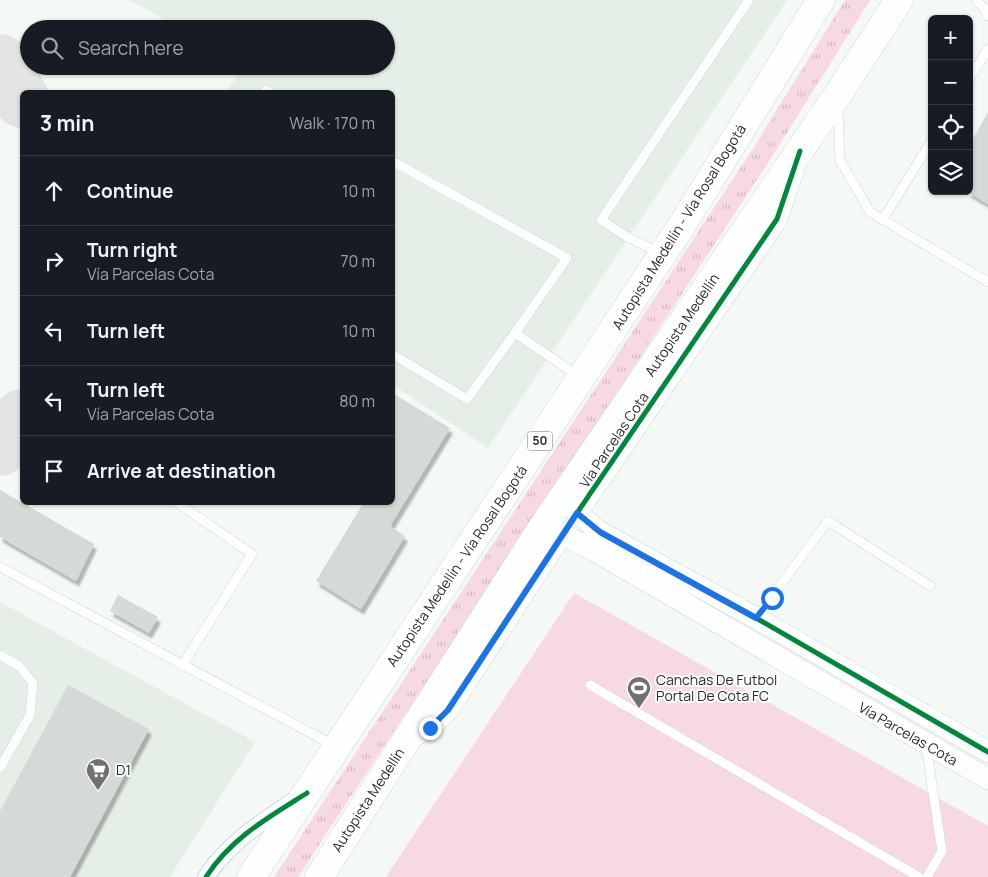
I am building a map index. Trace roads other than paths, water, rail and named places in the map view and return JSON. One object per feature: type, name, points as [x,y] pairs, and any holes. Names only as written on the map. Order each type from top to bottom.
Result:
[{"type":"highway","name":"Autopista Medellín - Vía Rosal Bogotá","points":[[251,877],[663,255],[821,0]]},
{"type":"highway","name":"Autopista Medellín","points":[[319,877],[540,531],[838,96],[899,0]]},
{"type":"street","name":"Vía Parcelas Cota","points":[[800,151],[777,219],[577,513],[600,532],[756,618],[988,752]]},
{"type":"street","points":[[406,741],[430,728],[448,710],[577,513]]},
{"type":"street","name":"Vía Parcelas Cota","points":[[562,534],[586,546],[988,779]]},
{"type":"street","points":[[206,877],[218,858],[243,834],[307,793]]},
{"type":"lane","points":[[663,255],[628,238],[600,220],[749,0]]},
{"type":"lane","points":[[976,0],[986,10],[988,16]]},
{"type":"lane","points":[[973,73],[988,49]]},
{"type":"lane","points":[[838,96],[840,160],[870,212],[988,282]]},
{"type":"lane","points":[[883,219],[928,146]]},
{"type":"lane","points":[[395,163],[567,258],[467,399],[395,356]]},
{"type":"lane","points":[[515,333],[582,378]]},
{"type":"lane","points":[[180,505],[252,554],[182,666]]},
{"type":"lane","points":[[756,618],[828,522],[930,586]]},
{"type":"lane","points":[[0,567],[336,747]]},
{"type":"lane","points":[[0,655],[19,666],[33,683],[30,715],[0,768]]},
{"type":"lane","points":[[590,685],[919,877]]},
{"type":"lane","points":[[926,744],[942,851],[927,877]]},
{"type":"place","name":"Canchas De Futbol Portal De Cota FC","points":[[639,709]]},
{"type":"place","name":"D1","points":[[98,791]]}]
